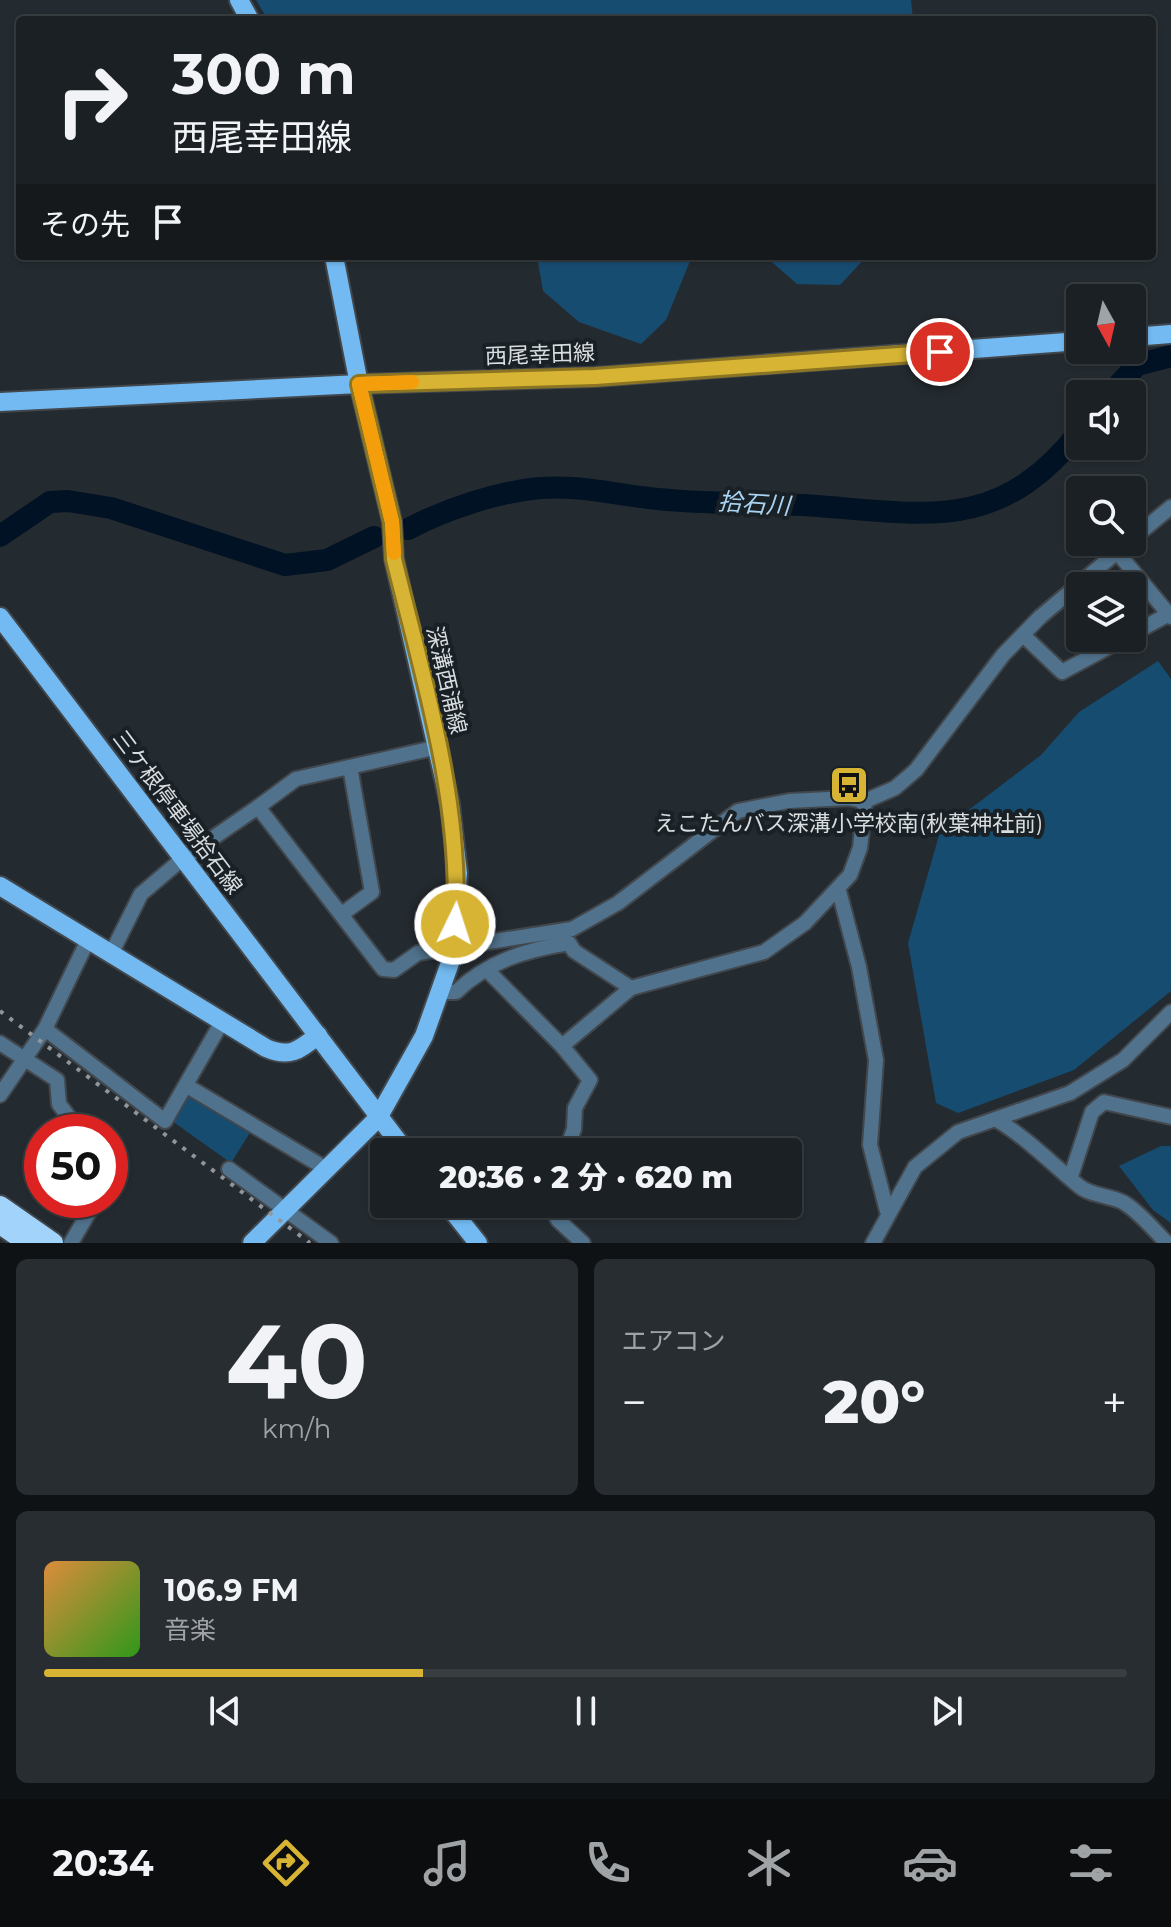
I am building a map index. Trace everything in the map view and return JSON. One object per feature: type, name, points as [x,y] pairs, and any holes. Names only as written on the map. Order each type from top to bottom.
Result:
[{"type":"highway","points":[[0,1206],[53,1243]]},
{"type":"highway","points":[[0,1224],[20,1241]]},
{"type":"main road","name":"深溝西浦線","points":[[252,1243],[378,1118],[406,1071],[442,992],[453,949],[458,873],[438,747],[394,559],[392,522],[359,384],[335,260]]},
{"type":"main road","points":[[1146,336],[1171,334]]},
{"type":"main road","name":"西尾幸田線","points":[[0,402],[359,384],[595,377],[1066,342]]},
{"type":"main road","name":"三ケ根停車場拾石線","points":[[0,617],[394,1138]]},
{"type":"main road","points":[[0,886],[282,1055],[295,1052],[318,1035]]},
{"type":"main road","points":[[458,1218],[478,1243]]},
{"type":"street","points":[[1146,528],[1171,507]]},
{"type":"street","points":[[442,992],[456,992],[474,974],[487,970],[503,958],[571,936],[738,811],[789,801],[849,798],[865,801],[895,788],[916,770],[968,706],[984,679],[1023,635],[1112,556]]},
{"type":"street","points":[[1120,556],[1170,616],[1146,627]]},
{"type":"street","points":[[1023,635],[1062,672],[1099,652]]},
{"type":"street","points":[[111,954],[141,894],[181,860],[296,779],[438,747]]},
{"type":"street","points":[[342,914],[372,892],[350,767]]},
{"type":"street","points":[[562,1046],[631,988],[764,952],[805,923],[839,891],[850,875],[860,848],[865,801]]},
{"type":"street","points":[[258,807],[383,969],[394,970],[418,953],[571,936]]},
{"type":"street","points":[[839,891],[859,967],[876,1060],[870,1145],[887,1211]]},
{"type":"street","points":[[571,936],[574,951],[631,988]]},
{"type":"street","points":[[0,1095],[45,1029],[88,940]]},
{"type":"street","points":[[487,970],[562,1046],[590,1080],[575,1108],[571,1138]]},
{"type":"street","points":[[873,1243],[887,1211],[915,1167],[958,1132],[1070,1093],[1123,1060],[1168,1018]]},
{"type":"street","points":[[45,1029],[165,1121],[223,1020]]},
{"type":"street","points":[[0,1043],[28,1058],[57,1080],[59,1104],[66,1114]]},
{"type":"street","points":[[187,1086],[325,1168]]},
{"type":"street","points":[[1071,1176],[1092,1112],[1104,1102],[1171,1117]]},
{"type":"street","points":[[997,1120],[1024,1136],[1048,1163],[1071,1176],[1078,1186],[1125,1202],[1167,1243]]},
{"type":"street","points":[[229,1169],[331,1243]]},
{"type":"street","points":[[71,1243],[86,1218]]},
{"type":"street","points":[[557,1218],[583,1243]]},
{"type":"shaded area","points":[[256,0],[911,0],[913,16],[266,16]]},
{"type":"shaded area","points":[[538,260],[690,260],[666,320],[641,344],[579,322],[543,291]]},
{"type":"shaded area","points":[[770,260],[863,260],[840,285],[797,284]]},
{"type":"shaded area","points":[[1158,661],[1171,679],[1171,991],[1074,1070],[958,1113],[936,1103],[908,943],[940,832],[1041,755],[1079,712]]},
{"type":"shaded area","points":[[190,1092],[251,1131],[231,1163],[172,1121]]},
{"type":"shaded area","points":[[1161,1146],[1171,1146],[1171,1223],[1153,1210],[1119,1166]]},
{"type":"waterway","name":"拾石川","points":[[1123,380],[1137,365],[1171,356]]},
{"type":"waterway","name":"拾石川","points":[[408,529],[489,497],[554,487],[691,502],[930,513],[962,509],[992,501],[1022,486],[1066,446]]},
{"type":"waterway","name":"拾石川","points":[[0,536],[50,502],[68,501],[111,508],[285,565],[327,560],[374,537]]},
{"type":"railway","points":[[0,1011],[310,1243]]},
{"type":"slow traffic","points":[[394,553],[392,522],[359,384],[412,382]]},
{"type":"place","name":"えこたんバス深溝小学校南(秋葉神社前)","points":[[849,785]]},
{"type":"route","points":[[455,924],[458,873],[450,805],[394,559],[392,522],[359,384],[595,377],[940,352]]}]
